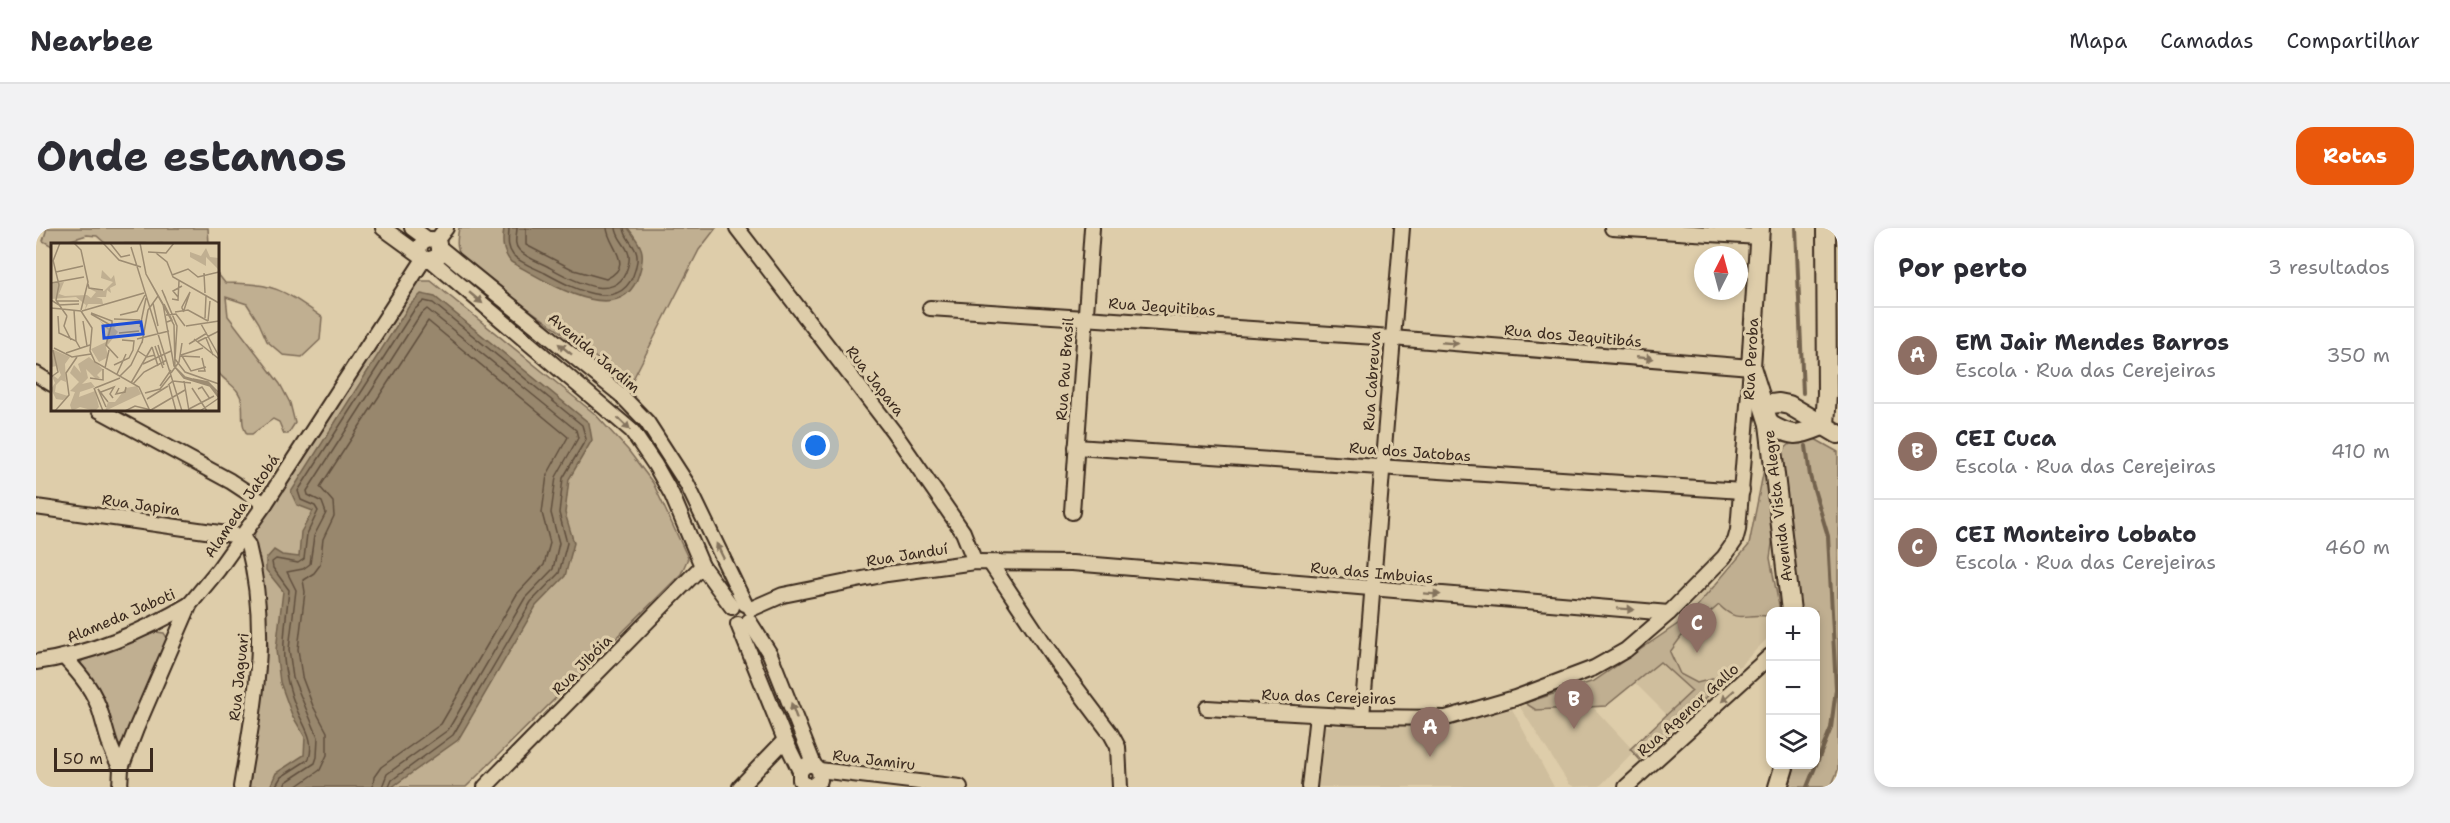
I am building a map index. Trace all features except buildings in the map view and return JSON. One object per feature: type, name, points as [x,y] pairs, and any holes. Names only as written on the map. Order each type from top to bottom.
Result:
[{"type":"street","name":"Avenida Jardim","points":[[382,228],[425,258],[632,431],[672,495],[702,566],[743,613],[770,654],[819,776]]},
{"type":"street","name":"Avenida Jardim","points":[[412,228],[435,243],[620,394],[647,422],[687,484],[743,613],[785,740],[800,771]]},
{"type":"street","points":[[435,243],[446,228]]},
{"type":"street","name":"Rua Japara","points":[[737,228],[893,431],[963,532],[975,562]]},
{"type":"street","name":"Rua Pau Brasil","points":[[1072,512],[1092,228]]},
{"type":"street","name":"Rua Cabreuva","points":[[1362,717],[1402,228]]},
{"type":"street","points":[[1612,228],[1760,233]]},
{"type":"street","points":[[1826,228],[1827,394],[1831,430]]},
{"type":"street","name":"Rua Peroba","points":[[1751,367],[1760,233]]},
{"type":"street","name":"Alameda Jatobá","points":[[120,787],[122,768],[159,672],[190,604],[218,570],[265,504],[425,258],[420,245],[435,243]]},
{"type":"street","name":"Rua Jequitibas","points":[[930,308],[1392,338]]},
{"type":"street","name":"Rua dos Jequitibás","points":[[1392,338],[1751,367]]},
{"type":"street","name":"Avenida Vista Alegre","points":[[1751,367],[1756,407],[1769,424],[1790,607]]},
{"type":"street","points":[[36,374],[51,383]]},
{"type":"street","points":[[1756,407],[1779,403],[1789,405],[1831,430]]},
{"type":"street","name":"Rua Peroba","points":[[1742,490],[1756,407]]},
{"type":"street","points":[[101,411],[230,481],[265,504]]},
{"type":"street","points":[[1769,424],[1783,432],[1797,435],[1831,430]]},
{"type":"street","name":"Rua dos Jatobas","points":[[1076,447],[1742,490]]},
{"type":"street","name":"Rua das Cerejeiras","points":[[1207,708],[1362,717],[1446,718],[1515,698],[1594,669],[1626,650],[1669,613],[1724,557],[1735,541],[1738,530],[1742,490]]},
{"type":"street","name":"Rua Japira","points":[[36,507],[241,536]]},
{"type":"street","name":"Rua Jaguari","points":[[241,536],[248,545],[251,557],[261,628],[256,696],[241,787]]},
{"type":"street","name":"Rua Janduí","points":[[743,613],[783,595],[887,574],[975,562],[991,564],[1072,563]]},
{"type":"street","name":"Rua das Imbuias","points":[[1072,563],[1669,613]]},
{"type":"street","points":[[991,564],[1053,657],[1111,734],[1118,747],[1120,787]]},
{"type":"street","name":"Rua Jibóia","points":[[485,787],[702,566]]},
{"type":"street","name":"Alameda Jaboti","points":[[36,663],[65,658],[168,617],[190,604]]},
{"type":"street","name":"Alameda Jaboti","points":[[65,658],[81,675],[91,691],[101,713],[113,754],[122,768]]},
{"type":"street","name":"Rua Agenor Gallo","points":[[1636,784],[1766,660]]},
{"type":"street","points":[[1309,787],[1317,715]]},
{"type":"street","points":[[740,787],[785,740]]},
{"type":"street","points":[[806,765],[819,776],[817,784],[807,787],[800,780],[800,771],[806,765]]},
{"type":"street","points":[[1778,787],[1784,769]]},
{"type":"street","name":"Rua Jamiru","points":[[819,776],[960,787]]},
{"type":"shaded area","points":[[47,228],[208,228],[209,243],[105,243],[97,236],[87,235],[62,243],[51,243],[51,245],[43,241]]},
{"type":"shaded area","points":[[459,228],[716,228],[699,250],[631,383],[465,263],[458,247]]},
{"type":"shaded area","points":[[219,275],[225,283],[255,284],[277,289],[322,317],[320,340],[302,357],[283,355],[267,341],[247,304],[226,297],[228,316],[280,384],[290,403],[295,423],[288,434],[284,434],[279,422],[273,419],[252,434],[247,434],[243,424],[241,397],[219,373]]},
{"type":"shaded area","points":[[420,281],[431,281],[595,414],[628,450],[653,483],[688,558],[681,574],[466,787],[245,787],[268,646],[254,545],[255,527],[413,286]]},
{"type":"shaded area","points":[[1813,438],[1838,452],[1838,770],[1831,787],[1789,787],[1794,769],[1820,769],[1820,607],[1799,607],[1780,453],[1790,444]]},
{"type":"shaded area","points":[[1771,461],[1775,523],[1770,558],[1779,607],[1766,607],[1766,616],[1738,616],[1732,615],[1719,605],[1681,637],[1670,652],[1680,674],[1697,683],[1731,674],[1640,760],[1630,749],[1692,691],[1660,662],[1606,706],[1536,710],[1525,703],[1594,681],[1688,617],[1749,545],[1765,464]]},
{"type":"shaded area","points":[[1708,586],[1783,595],[1785,607],[1766,607],[1766,640],[1679,727],[1621,669],[1678,620]]},
{"type":"shaded area","points":[[156,632],[164,633],[168,639],[128,742],[121,745],[116,744],[80,664],[83,660]]},
{"type":"shaded area","points":[[1577,690],[1634,751],[1600,786],[1575,787],[1569,784],[1520,707]]},
{"type":"shaded area","points":[[1512,709],[1554,787],[1318,787],[1325,726],[1446,725]]},
{"type":"water","points":[[504,228],[628,228],[641,250],[642,260],[639,274],[630,291],[616,299],[599,301],[580,296],[561,289],[511,262],[503,246]]},
{"type":"water","points":[[421,294],[435,297],[589,423],[592,440],[569,479],[565,513],[574,543],[565,576],[536,606],[458,740],[392,787],[270,787],[276,773],[304,755],[305,737],[292,715],[280,682],[276,650],[283,591],[266,570],[266,559],[274,550],[282,555],[299,557],[301,532],[313,511],[297,505],[291,492],[409,306]]},
{"type":"waterway","points":[[1796,228],[1803,393]]},
{"type":"waterway","points":[[1806,446],[1810,476],[1828,536],[1836,689],[1831,728],[1807,787]]},
{"type":"place","name":"CEI Monteiro Lobato","points":[[1697,653]]},
{"type":"place","name":"CEI Cuca","points":[[1574,729]]},
{"type":"place","name":"EM Jair Mendes Barros","points":[[1430,757]]}]
